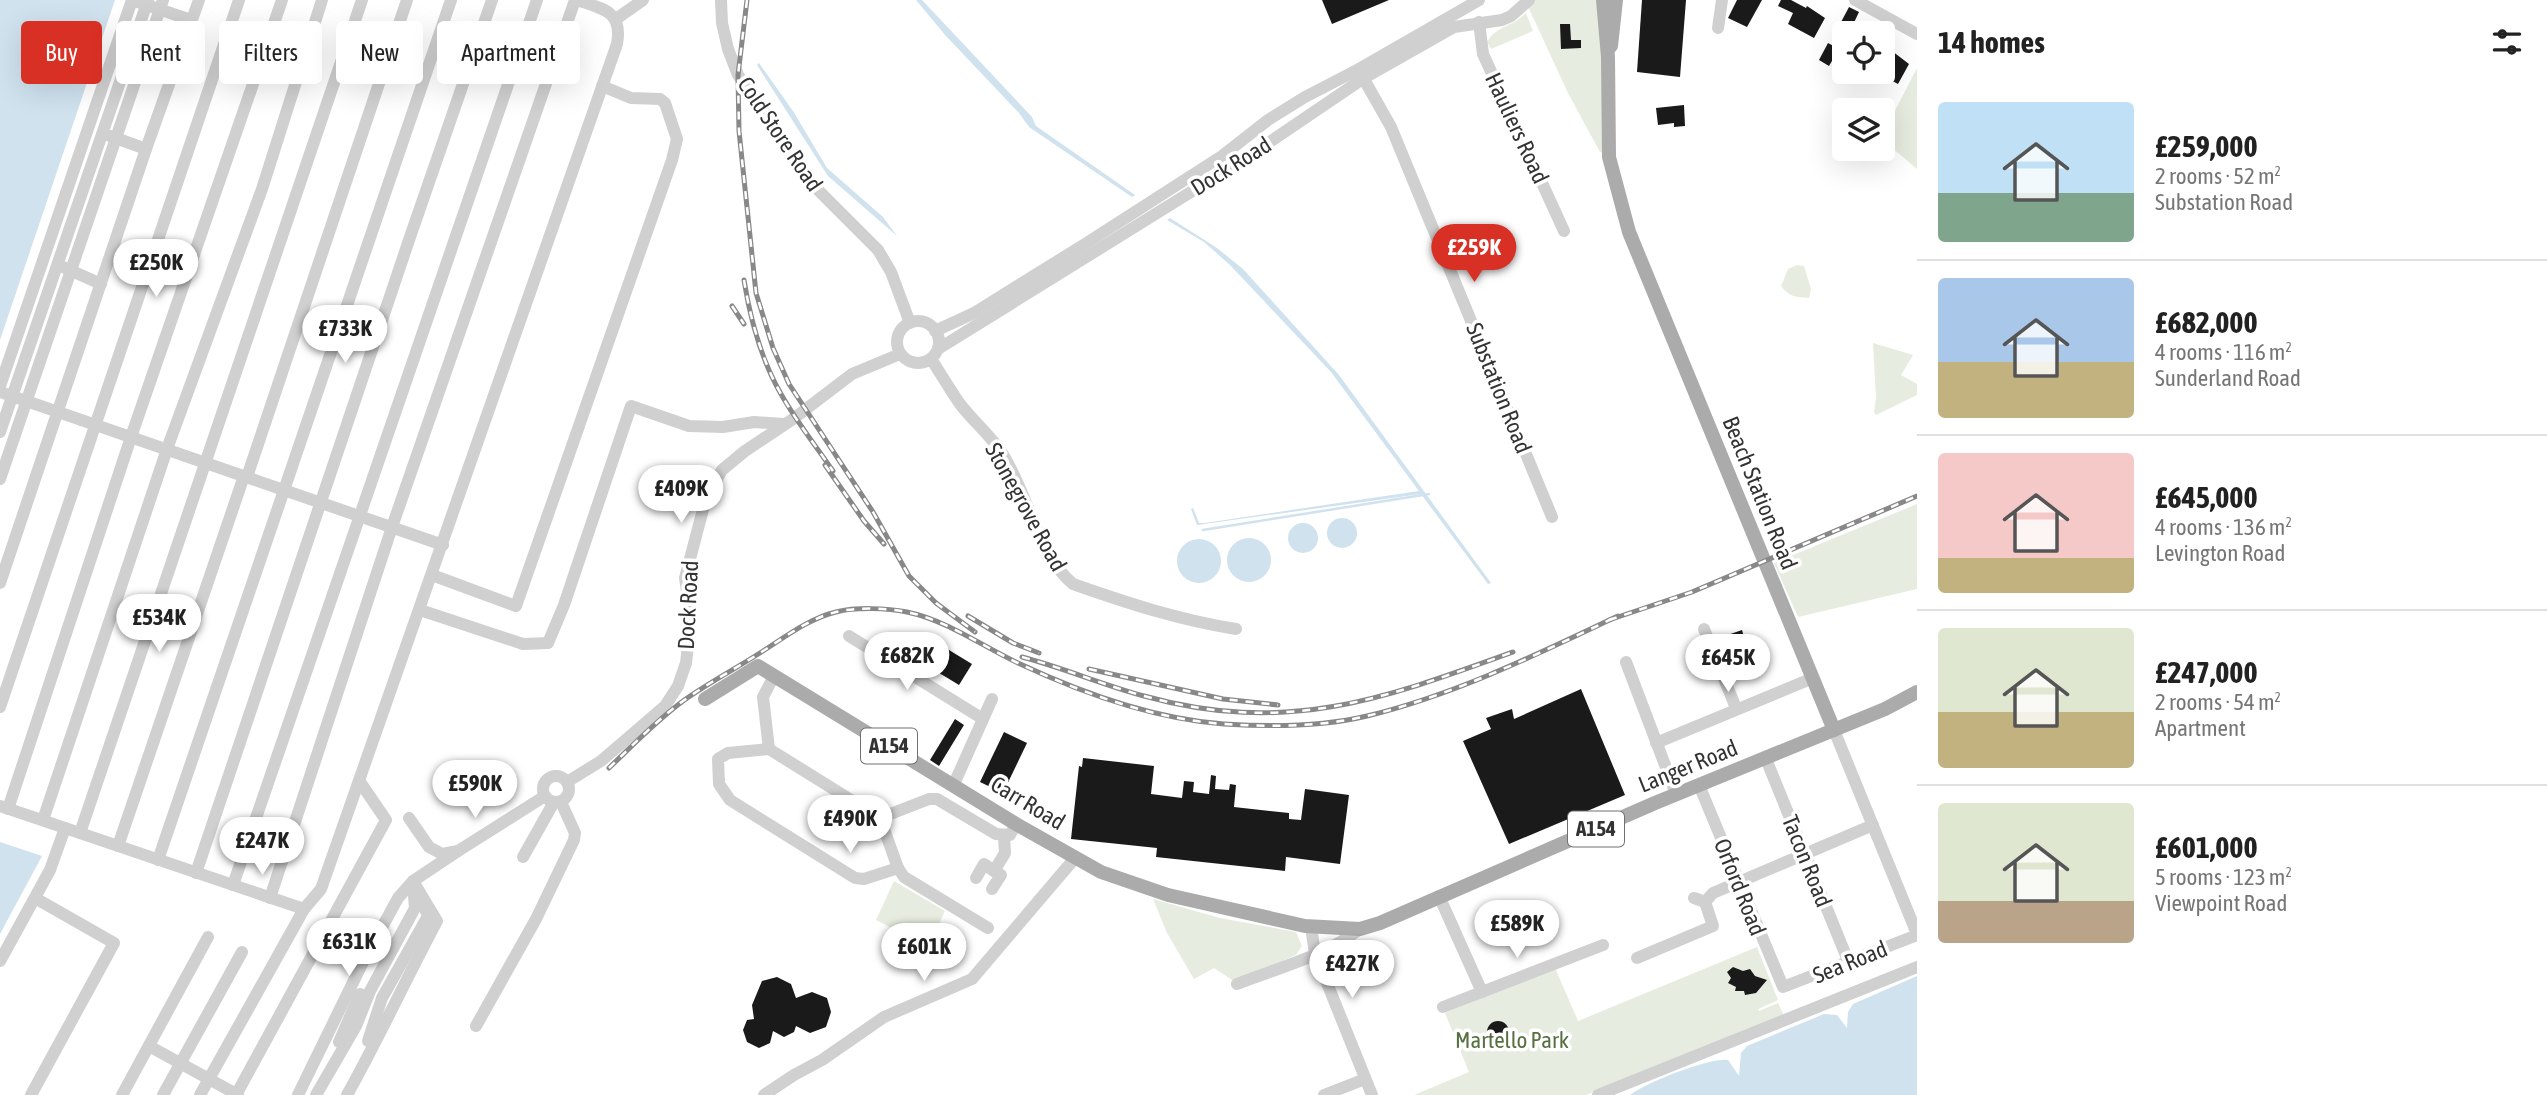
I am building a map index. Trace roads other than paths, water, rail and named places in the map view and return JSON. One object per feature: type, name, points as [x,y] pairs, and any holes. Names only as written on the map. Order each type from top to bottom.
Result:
[{"type":"main road","name":"Beach Station Road","points":[[1603,0],[1608,57],[1609,157],[1629,232],[1834,730]]},
{"type":"main road","name":"Beach Station Road","points":[[1608,57],[1614,33],[1616,0]]},
{"type":"main road","name":"Carr Road","points":[[705,699],[758,666],[1016,824],[1101,872],[1168,895],[1311,928],[1360,929]]},
{"type":"main road","name":"Langer Road","points":[[1360,929],[1916,695]]},
{"type":"street","points":[[0,583],[199,0]]},
{"type":"street","points":[[0,707],[239,0]]},
{"type":"street","points":[[282,0],[4,807],[304,909]]},
{"type":"street","points":[[43,820],[167,449],[262,189],[321,0]]},
{"type":"street","points":[[80,833],[362,0]]},
{"type":"street","points":[[118,846],[408,0]]},
{"type":"street","points":[[158,860],[451,0]]},
{"type":"street","points":[[196,873],[492,0]]},
{"type":"street","points":[[233,885],[537,0]]},
{"type":"street","points":[[616,19],[643,0]]},
{"type":"street","name":"Cold Store Road","points":[[721,0],[725,36],[738,75],[807,179],[820,195],[862,231],[878,250],[891,272],[910,323]]},
{"type":"street","name":"Dock Road","points":[[935,331],[974,313],[1222,156],[1268,120],[1304,97],[1361,74],[1454,27],[1502,20],[1528,0]]},
{"type":"street","points":[[1718,29],[1722,0]]},
{"type":"street","points":[[1854,0],[1917,34]]},
{"type":"street","points":[[200,1095],[304,909],[321,889],[443,545],[617,44],[619,32],[616,19],[604,9],[583,1],[392,527],[270,898]]},
{"type":"street","name":"Dock Road","points":[[935,354],[1252,154],[1361,74],[1476,2]]},
{"type":"street","name":"Hauliers Road","points":[[1476,2],[1468,13],[1477,23],[1483,54],[1564,231]]},
{"type":"street","points":[[148,3],[191,20]]},
{"type":"street","points":[[0,432],[148,3]]},
{"type":"street","points":[[0,457],[11,394],[148,3]]},
{"type":"street","name":"Substation Road","points":[[1361,74],[1391,127],[1552,517]]},
{"type":"street","points":[[432,575],[516,606],[668,173],[677,139],[666,103],[660,99],[631,98],[602,86]]},
{"type":"street","points":[[102,133],[146,149]]},
{"type":"street","points":[[57,265],[101,284]]},
{"type":"street","points":[[910,323],[925,323],[935,331],[935,354],[916,363],[900,354],[897,340],[900,331],[910,323]]},
{"type":"street","name":"Dock Road","points":[[568,782],[601,761],[665,706],[678,686],[686,663],[691,619],[685,578],[706,498],[722,470],[744,451],[852,374],[900,354]]},
{"type":"street","name":"Stonegrove Road","points":[[935,354],[960,403],[1001,451],[1053,561],[1063,576],[1073,584],[1149,611],[1188,622],[1236,629]]},
{"type":"street","points":[[11,394],[443,545]]},
{"type":"street","points":[[0,412],[11,394]]},
{"type":"street","points":[[0,479],[11,394]]},
{"type":"street","points":[[420,610],[523,644],[548,643],[564,605],[631,406],[689,426],[754,422],[784,424]]},
{"type":"street","points":[[0,540],[13,545]]},
{"type":"street","points":[[1704,629],[1736,708]]},
{"type":"street","points":[[849,636],[983,719]]},
{"type":"street","points":[[1626,662],[1676,794]]},
{"type":"street","points":[[769,748],[763,697],[774,676]]},
{"type":"street","points":[[1656,743],[1812,678]]},
{"type":"street","points":[[954,784],[992,699]]},
{"type":"street","name":"Beach Station Road","points":[[1834,730],[1873,825],[1913,936]]},
{"type":"street","points":[[898,868],[864,879],[855,878],[730,800],[719,784],[718,759],[728,753],[769,748],[880,818],[898,868],[904,877],[988,928]]},
{"type":"street","name":"Tacon Road","points":[[1766,759],[1849,962]]},
{"type":"street","points":[[298,1095],[361,966],[398,898],[413,881],[458,851],[553,800],[569,792],[568,782],[560,776],[551,776],[543,787],[553,800],[575,834],[574,840],[536,919],[476,1026]]},
{"type":"street","points":[[149,1046],[237,1095],[386,820],[360,782]]},
{"type":"street","name":"Orford Road","points":[[1699,785],[1783,988]]},
{"type":"street","points":[[880,818],[929,799],[937,799],[996,834],[1010,835],[1016,824]]},
{"type":"street","points":[[523,857],[553,800]]},
{"type":"street","points":[[409,818],[434,852],[442,854],[458,851]]},
{"type":"street","points":[[1637,958],[1713,926],[1699,900],[1873,825]]},
{"type":"street","points":[[0,961],[50,870],[65,828]]},
{"type":"street","points":[[994,870],[1005,853],[1004,836]]},
{"type":"street","points":[[764,1095],[822,1060],[884,1017],[972,979],[1075,858]]},
{"type":"street","points":[[976,878],[984,864],[994,870],[1001,875],[992,889]]},
{"type":"street","points":[[310,1095],[363,988],[409,905],[413,881]]},
{"type":"street","points":[[316,1095],[356,1026],[370,992],[415,908],[413,881]]},
{"type":"street","points":[[324,1095],[363,1027],[373,993],[419,911],[413,881]]},
{"type":"street","points":[[338,1095],[372,1034],[382,998],[428,916],[413,881]]},
{"type":"street","points":[[347,1095],[437,921],[413,881]]},
{"type":"street","points":[[1439,896],[1482,992]]},
{"type":"street","points":[[31,1095],[114,943],[35,898]]},
{"type":"street","points":[[1311,928],[1315,953],[1372,1095]]},
{"type":"street","points":[[1237,984],[1347,939],[1360,929]]},
{"type":"street","name":"Sea Road","points":[[1783,988],[1913,936]]},
{"type":"street","points":[[122,1095],[208,937]]},
{"type":"street","points":[[1443,1007],[1603,945]]},
{"type":"street","points":[[163,1095],[242,952]]},
{"type":"street","points":[[1598,1095],[1917,967]]},
{"type":"street","points":[[1324,1095],[1366,1079]]},
{"type":"water","points":[[0,0],[115,0],[102,38],[102,21],[21,21],[21,84],[87,84],[0,340]]},
{"type":"water","points":[[916,0],[922,0],[1032,117],[1036,126],[1135,195],[1132,197],[1029,127]]},
{"type":"water","points":[[759,63],[793,111],[827,168],[883,217],[897,236],[828,176],[757,65]]},
{"type":"water","points":[[1170,218],[1217,248],[1243,269],[1339,375],[1491,583],[1488,584],[1421,494],[1197,525],[1191,509],[1193,508],[1199,523],[1204,523],[1419,491],[1331,372],[1230,265],[1204,242],[1167,220]]},
{"type":"water","points":[[1342,518],[1352,523],[1357,533],[1352,543],[1342,548],[1332,543],[1327,533],[1332,523]]},
{"type":"water","points":[[1303,523],[1313,528],[1318,538],[1313,548],[1303,553],[1293,548],[1288,538],[1293,528]]},
{"type":"water","points":[[1249,538],[1265,544],[1271,560],[1265,576],[1249,582],[1233,576],[1227,560],[1233,544]]},
{"type":"water","points":[[1199,539],[1215,545],[1221,561],[1215,577],[1199,583],[1183,577],[1177,561],[1183,545]]},
{"type":"water","points":[[0,842],[42,856],[0,934]]},
{"type":"water","points":[[1917,976],[1917,1095],[1630,1095],[1678,1072],[1719,1060],[1728,1060],[1739,1076],[1741,1053],[1747,1046],[1824,1014],[1837,1015],[1847,1028],[1848,1012],[1853,1004]]},
{"type":"waterway","points":[[1203,530],[1429,494]]},
{"type":"railway","points":[[747,0],[738,75],[739,131],[756,293],[773,348],[789,384],[873,512],[909,576],[936,603],[975,632]]},
{"type":"railway","points":[[744,280],[758,339],[774,381],[793,414],[833,471]]},
{"type":"railway","points":[[732,306],[744,324]]},
{"type":"railway","points":[[825,465],[864,521],[884,544]]},
{"type":"railway","points":[[1609,620],[1692,592],[1917,496]]},
{"type":"railway","points":[[609,768],[654,725],[693,694],[807,623],[844,610],[899,611],[936,621],[1042,674],[1118,703],[1171,717],[1260,726],[1332,722],[1367,716],[1432,697],[1495,672],[1618,616]]},
{"type":"railway","points":[[968,616],[1013,643],[1039,653]]},
{"type":"railway","points":[[1022,657],[1129,692],[1195,707],[1243,712],[1288,712],[1332,707],[1376,697],[1420,685],[1513,652]]},
{"type":"railway","points":[[1089,669],[1223,699],[1278,705]]},
{"type":"park label","name":"Martello Park","points":[[1512,1040]]}]
